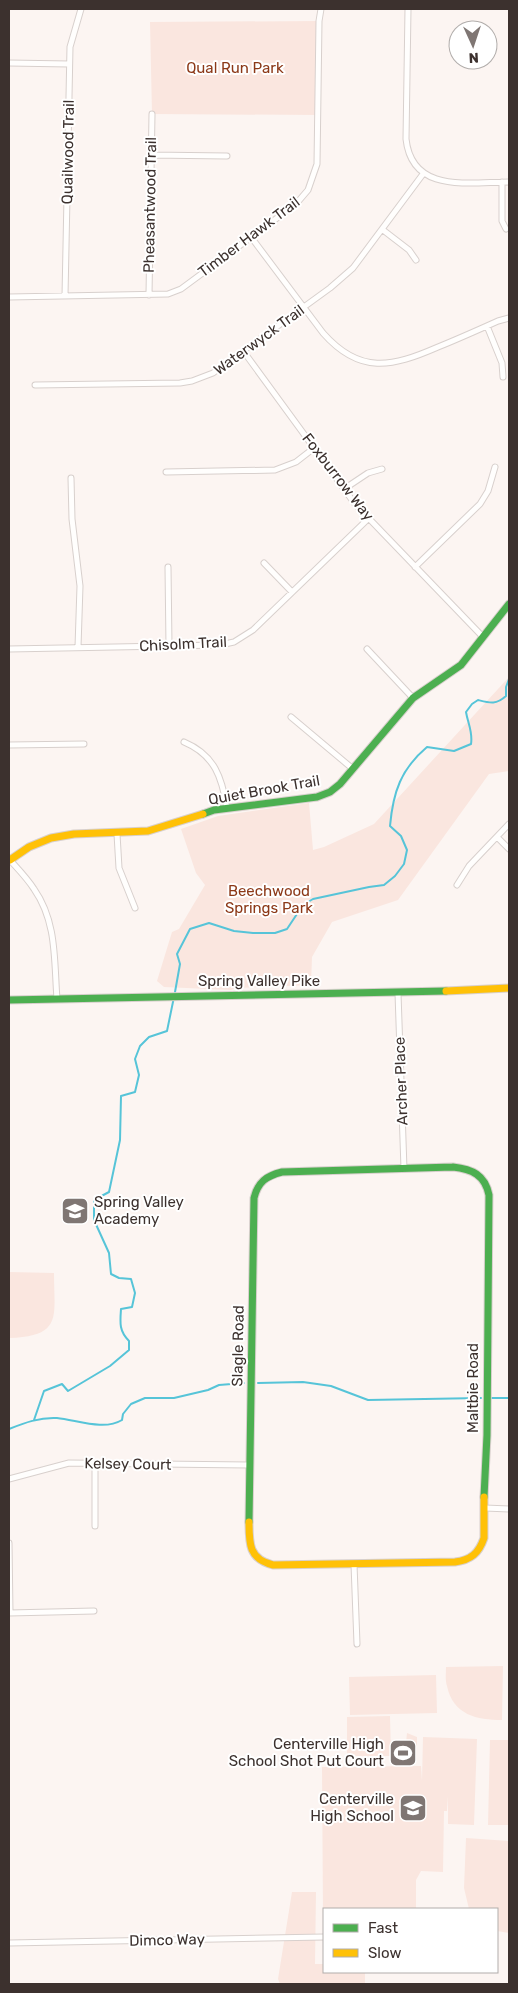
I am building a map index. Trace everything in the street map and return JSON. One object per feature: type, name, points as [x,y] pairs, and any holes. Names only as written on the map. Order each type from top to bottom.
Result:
[{"type":"street","name":"Quailwood Trail","points":[[65,296],[69,64],[73,33],[81,9]]},
{"type":"street","name":"Timber Hawk Trail","points":[[9,297],[168,294],[181,288],[302,198],[308,190],[316,171],[319,21],[321,9]]},
{"type":"street","points":[[408,9],[406,142],[410,156],[423,174],[443,181],[509,182]]},
{"type":"street","points":[[9,63],[69,64]]},
{"type":"street","name":"Pheasantwood Trail","points":[[149,295],[152,114]]},
{"type":"street","points":[[151,155],[227,156]]},
{"type":"street","name":"Waterwyck Trail","points":[[35,385],[180,383],[214,373],[304,308],[353,268],[423,174]]},
{"type":"street","points":[[502,182],[502,222],[506,228]]},
{"type":"street","points":[[383,230],[409,250],[416,260]]},
{"type":"street","points":[[251,237],[323,334],[337,347],[359,360],[379,364],[409,359],[509,318]]},
{"type":"street","points":[[487,326],[502,363],[502,377]]},
{"type":"street","name":"Foxburrow Way","points":[[244,352],[344,489],[415,567],[483,637]]},
{"type":"street","points":[[166,472],[275,470],[296,462],[314,448]]},
{"type":"street","points":[[415,567],[480,504],[488,491],[495,467]]},
{"type":"street","points":[[344,489],[368,473],[382,469]]},
{"type":"street","points":[[71,478],[72,520],[80,586],[78,648]]},
{"type":"street","name":"Chisolm Trail","points":[[9,649],[220,645],[234,642],[252,630],[369,518]]},
{"type":"street","points":[[264,563],[292,592]]},
{"type":"street","points":[[168,567],[169,646]]},
{"type":"street","name":"Quiet Brook Trail","points":[[9,860],[29,846],[50,838],[74,834],[117,834],[148,831],[214,810],[323,795],[340,784],[412,698],[456,670],[509,604]]},
{"type":"street","points":[[367,649],[412,698]]},
{"type":"street","points":[[291,717],[353,769]]},
{"type":"street","points":[[184,742],[198,749],[217,770],[222,782],[227,808]]},
{"type":"street","points":[[9,745],[84,744]]},
{"type":"street","points":[[457,884],[469,866],[509,824]]},
{"type":"street","points":[[117,834],[118,868],[135,908]]},
{"type":"street","points":[[497,837],[509,849]]},
{"type":"street","points":[[9,860],[35,890],[48,914],[54,946],[56,999]]},
{"type":"street","name":"Spring Valley Pike","points":[[9,1000],[182,994],[256,996],[398,993],[509,988]]},
{"type":"street","name":"Archer Place","points":[[398,993],[404,1169]]},
{"type":"street","name":"Maltbie Road","points":[[354,1564],[455,1562],[472,1558],[479,1552],[484,1541],[485,1452],[487,1435],[488,1188],[484,1178],[476,1171],[468,1168],[404,1169]]},
{"type":"street","name":"Slagle Road","points":[[354,1564],[272,1565],[256,1559],[249,1543],[254,1198],[258,1185],[264,1178],[282,1172],[404,1169]]},
{"type":"street","points":[[95,1463],[95,1526]]},
{"type":"street","name":"Kelsey Court","points":[[9,1479],[60,1464],[249,1466]]},
{"type":"street","points":[[485,1508],[509,1509]]},
{"type":"street","points":[[9,1543],[10,1613],[94,1611]]},
{"type":"street","points":[[354,1564],[357,1644]]},
{"type":"street","name":"Dimco Way","points":[[9,1943],[323,1937]]},
{"type":"green space","name":"Qual Run Park","points":[[319,21],[318,115],[152,114],[150,22]]},
{"type":"green space","name":"Beechwood Springs Park","points":[[509,677],[509,771],[489,774],[398,900],[332,922],[312,957],[311,985],[236,988],[231,990],[164,987],[157,981],[172,932],[179,929],[205,885],[196,873],[181,829],[218,816],[309,803],[313,850],[324,847],[374,824]]},
{"type":"green space","points":[[9,1272],[54,1273],[55,1301],[52,1321],[47,1328],[39,1333],[9,1338]]},
{"type":"green space","points":[[503,1666],[502,1720],[475,1717],[460,1710],[450,1696],[446,1684],[446,1667]]},
{"type":"green space","points":[[436,1675],[437,1713],[350,1715],[349,1677]]},
{"type":"green space","points":[[390,1716],[391,1756],[347,1756],[347,1717]]},
{"type":"green space","points":[[407,1733],[417,1737],[417,1760],[409,1761],[408,1764],[392,1764],[392,1761],[403,1761],[398,1757],[396,1750],[403,1748],[406,1743]]},
{"type":"green space","points":[[423,1737],[477,1739],[474,1825],[448,1824],[448,1796],[447,1811],[444,1811],[443,1872],[421,1871],[416,1880],[416,1908],[323,1908],[323,1916],[322,1767],[421,1766],[422,1781]]},
{"type":"green space","points":[[490,1740],[509,1740],[509,1825],[488,1825]]},
{"type":"green space","points":[[466,1838],[509,1841],[509,1933],[498,1931],[498,1908],[469,1908],[464,1888]]},
{"type":"green space","points":[[292,1892],[316,1892],[315,1964],[323,1964],[323,1973],[365,1973],[365,1984],[280,1984],[278,1979]]},
{"type":"waterway","points":[[175,992],[180,964],[177,954],[190,929],[209,923],[234,931],[275,933],[287,929],[303,905],[313,899],[384,885],[395,876],[404,864],[407,850],[401,836],[390,826],[393,802],[405,773],[418,755],[427,747],[454,751],[471,744],[471,732],[466,712],[478,700],[493,702],[499,701],[506,696],[506,687],[509,679]]},
{"type":"waterway","points":[[34,1420],[44,1391],[62,1384],[68,1391],[110,1366],[129,1350],[129,1341],[123,1334],[121,1326],[121,1309],[132,1307],[135,1293],[131,1279],[119,1278],[111,1274],[109,1253],[94,1220],[94,1200],[109,1192],[120,1140],[121,1096],[135,1092],[139,1075],[135,1059],[140,1046],[149,1037],[167,1031],[174,997]]},
{"type":"waterway","points":[[258,1383],[303,1382],[331,1386],[368,1400],[481,1398]]},
{"type":"waterway","points":[[9,1429],[44,1418],[107,1425],[122,1420],[123,1414],[131,1404],[145,1398],[174,1398],[208,1390],[219,1385],[244,1383]]},
{"type":"waterway","points":[[491,1398],[509,1398]]},
{"type":"traffic: fast","points":[[203,814],[214,810],[317,797],[330,792],[340,784],[413,698],[461,665],[509,604]]},
{"type":"traffic: fast","points":[[9,1000],[446,991]]},
{"type":"traffic: fast","points":[[453,1167],[466,1169],[477,1174],[484,1182],[489,1195],[487,1435],[484,1497]]},
{"type":"traffic: fast","points":[[249,1522],[254,1198],[260,1184],[271,1175],[282,1172],[453,1167]]},
{"type":"traffic: slow","points":[[10,860],[29,847],[51,838],[74,834],[148,831],[203,814]]},
{"type":"traffic: slow","points":[[446,991],[509,988]]},
{"type":"traffic: slow","points":[[249,1522],[249,1537],[252,1550],[259,1559],[273,1565],[455,1562],[466,1560],[474,1555],[482,1543],[484,1538],[484,1497]]},
{"type":"place","name":"Spring Valley Academy","points":[[75,1211]]},
{"type":"place","name":"Centerville High School Shot Put Court","points":[[403,1753]]},
{"type":"place","name":"Centerville High School","points":[[413,1808]]}]
